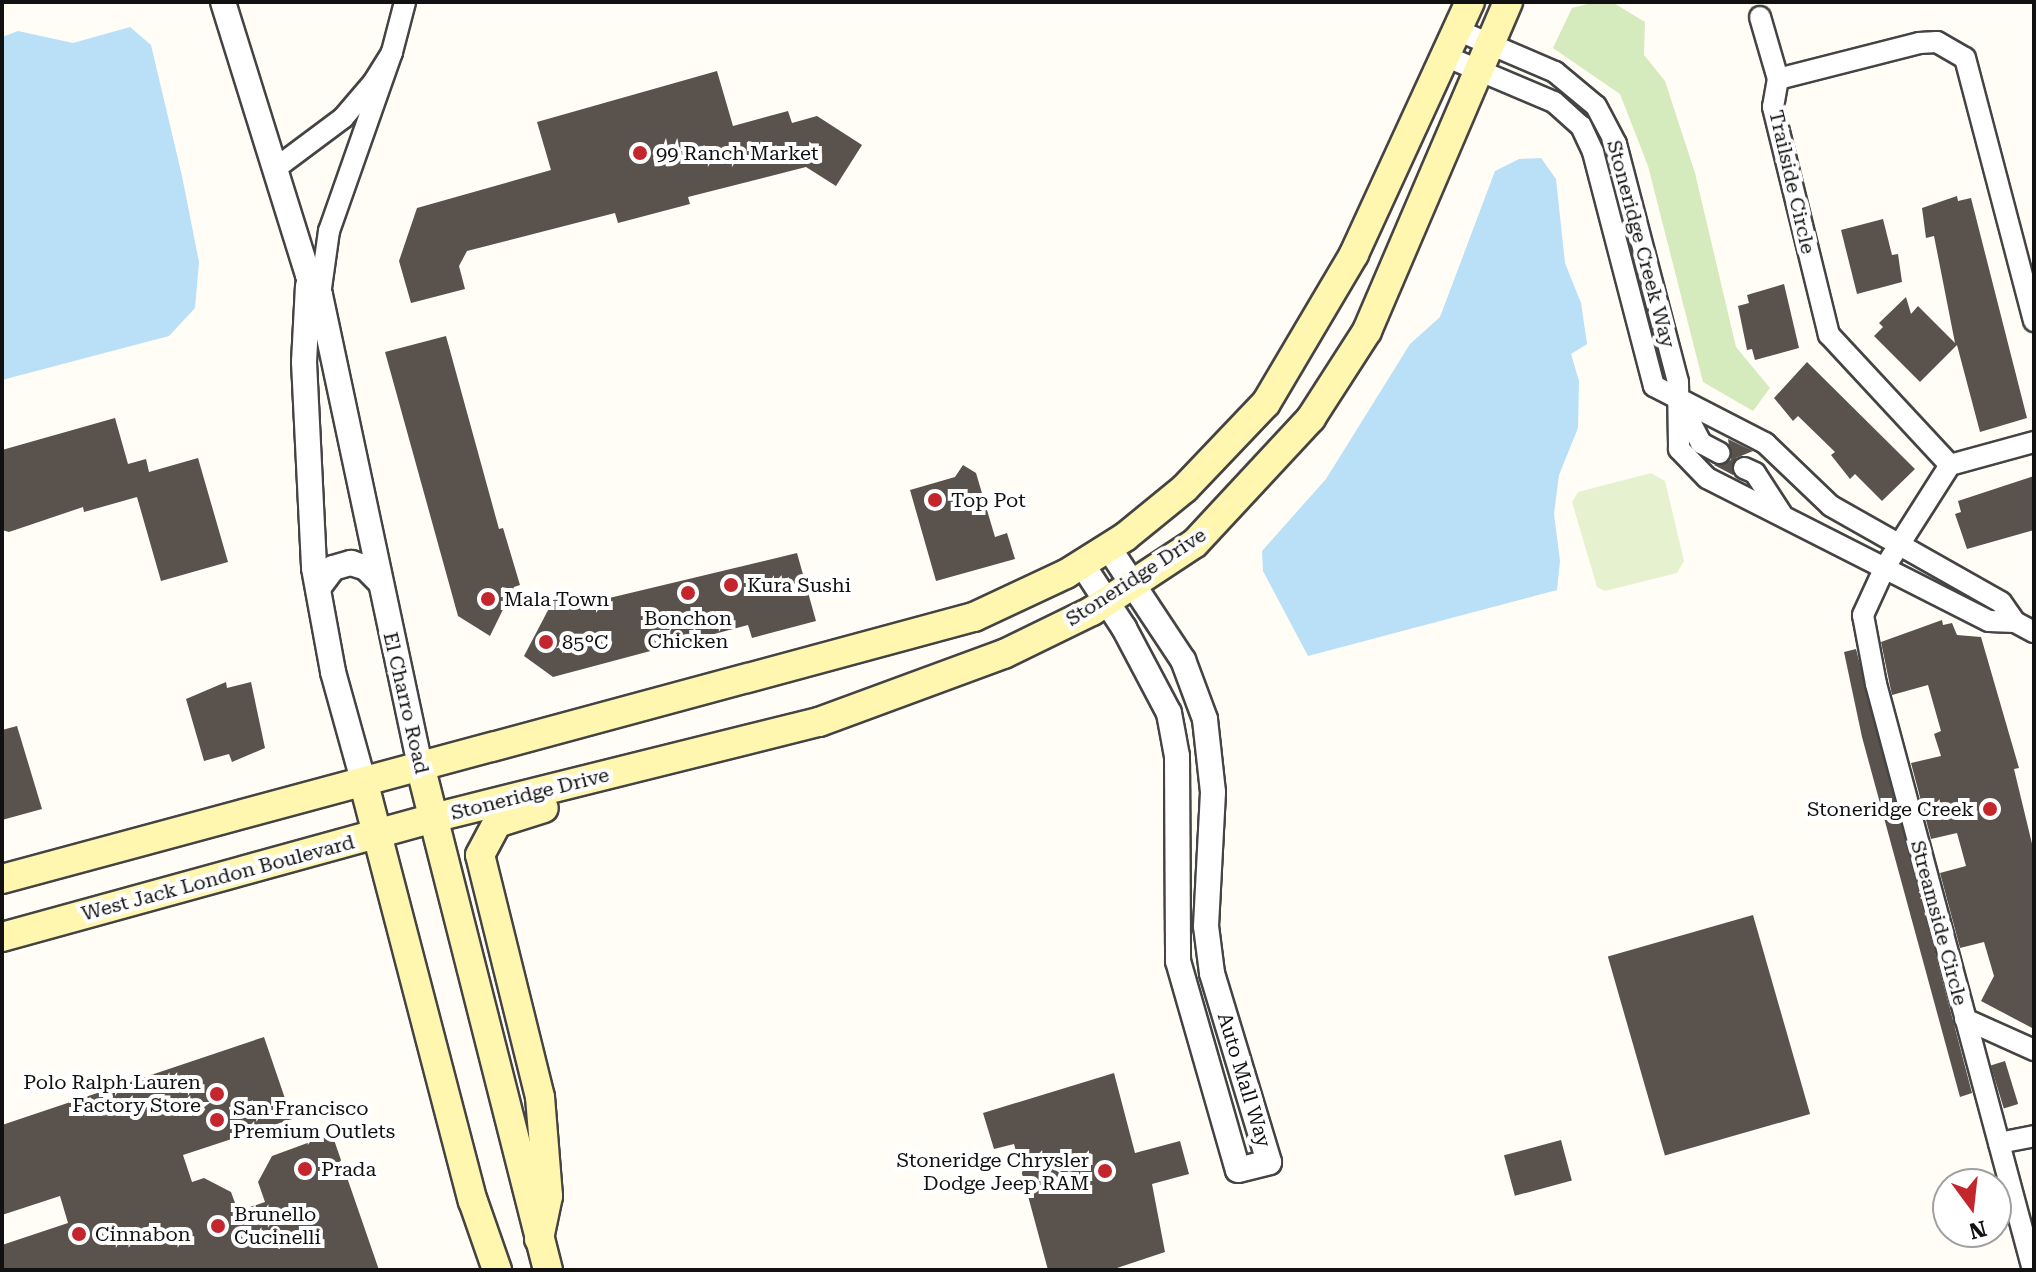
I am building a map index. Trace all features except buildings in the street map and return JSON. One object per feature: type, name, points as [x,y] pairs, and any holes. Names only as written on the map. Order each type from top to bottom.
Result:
[{"type":"main road","name":"Stoneridge Drive","points":[[421,769],[974,617],[1109,548],[1185,488],[1266,403],[1354,254],[1470,2]]},
{"type":"main road","name":"Stoneridge Drive","points":[[433,818],[819,722],[1004,654],[1107,601],[1210,528],[1311,418],[1367,331],[1508,2]]},
{"type":"main road","points":[[539,1239],[548,1196],[540,1097],[480,855],[497,823],[571,800],[642,768]]},
{"type":"main road","points":[[2,879],[421,769]]},
{"type":"main road","name":"El Charro Road","points":[[421,769],[548,1270]]},
{"type":"main road","name":"El Charro Road","points":[[364,784],[473,1201],[497,1270]]},
{"type":"main road","name":"West Jack London Boulevard","points":[[2,937],[433,818]]},
{"type":"street","name":"El Charro Road","points":[[223,2],[314,285],[421,769]]},
{"type":"street","points":[[314,285],[329,231],[392,52],[405,2]]},
{"type":"street","name":"Trailside Circle","points":[[1760,17],[1778,79],[1773,107],[1829,335],[1950,465]]},
{"type":"street","name":"Stoneridge Creek Way","points":[[1457,30],[1555,72],[1596,106],[1616,144],[1680,401],[1701,443],[1720,453]]},
{"type":"street","points":[[1778,79],[1919,43],[1937,42],[1965,58],[2034,321]]},
{"type":"street","points":[[276,168],[343,118],[392,52]]},
{"type":"street","name":"Stoneridge Creek Way","points":[[1445,56],[1554,102],[1581,126],[1593,152],[1654,386],[1765,443],[1831,506],[2001,602],[2015,622]]},
{"type":"street","name":"El Charro Road","points":[[314,285],[304,362],[318,588],[333,672],[364,784]]},
{"type":"street","name":"Stoneridge Creek Way","points":[[1680,401],[1679,449],[1707,478],[1989,621],[2015,622],[2034,632]]},
{"type":"street","points":[[1950,465],[2034,442]]},
{"type":"street","name":"Streamside Circle","points":[[1950,465],[1885,567],[1863,615],[1873,671],[2033,1270]]},
{"type":"street","name":"Stoneridge Creek Way","points":[[1744,468],[1755,473],[1784,516]]},
{"type":"street","name":"Auto Mall Way","points":[[1082,564],[1107,601],[1169,713],[1177,756],[1178,961],[1238,1170],[1269,1162],[1212,973],[1206,926],[1213,792],[1205,719],[1183,660],[1109,548]]},
{"type":"street","points":[[318,588],[333,568],[351,563],[366,568],[379,581]]},
{"type":"street","name":"Streamside Circle","points":[[1965,1019],[2034,1050]]},
{"type":"street","points":[[1999,1143],[2034,1136]]},
{"type":"green space","points":[[1595,2],[1612,2],[1645,22],[1644,55],[1665,81],[1695,173],[1736,347],[1770,388],[1753,411],[1703,382],[1648,166],[1620,94],[1553,48],[1572,8]]},
{"type":"green space","points":[[1651,473],[1665,481],[1684,561],[1677,573],[1605,591],[1597,587],[1572,502],[1578,492]]},
{"type":"water","points":[[130,27],[151,45],[182,176],[199,262],[195,308],[169,336],[2,380],[2,37],[18,31],[73,43]]},
{"type":"water","points":[[1541,158],[1556,179],[1565,263],[1581,303],[1587,344],[1571,354],[1579,381],[1578,428],[1559,475],[1554,514],[1560,561],[1557,590],[1308,656],[1263,571],[1262,551],[1326,479],[1410,344],[1440,317],[1495,171],[1519,159]]},
{"type":"place","name":"99 Ranch Market","points":[[640,153]]},
{"type":"place","name":"Top Pot","points":[[935,500]]},
{"type":"place","name":"Kura Sushi","points":[[731,585]]},
{"type":"place","name":"Bonchon Chicken","points":[[688,593]]},
{"type":"place","name":"Mala Town","points":[[488,599]]},
{"type":"place","name":"85°C","points":[[546,642]]},
{"type":"place","name":"Stoneridge Creek","points":[[1990,809]]},
{"type":"place","name":"Polo Ralph Lauren Factory Store","points":[[217,1094]]},
{"type":"place","name":"San Francisco Premium Outlets","points":[[217,1120]]},
{"type":"place","name":"Prada","points":[[305,1169]]},
{"type":"place","name":"Stoneridge Chrysler Dodge Jeep RAM","points":[[1105,1171]]},
{"type":"place","name":"Brunello Cucinelli","points":[[218,1226]]},
{"type":"place","name":"Cinnabon","points":[[79,1234]]}]
